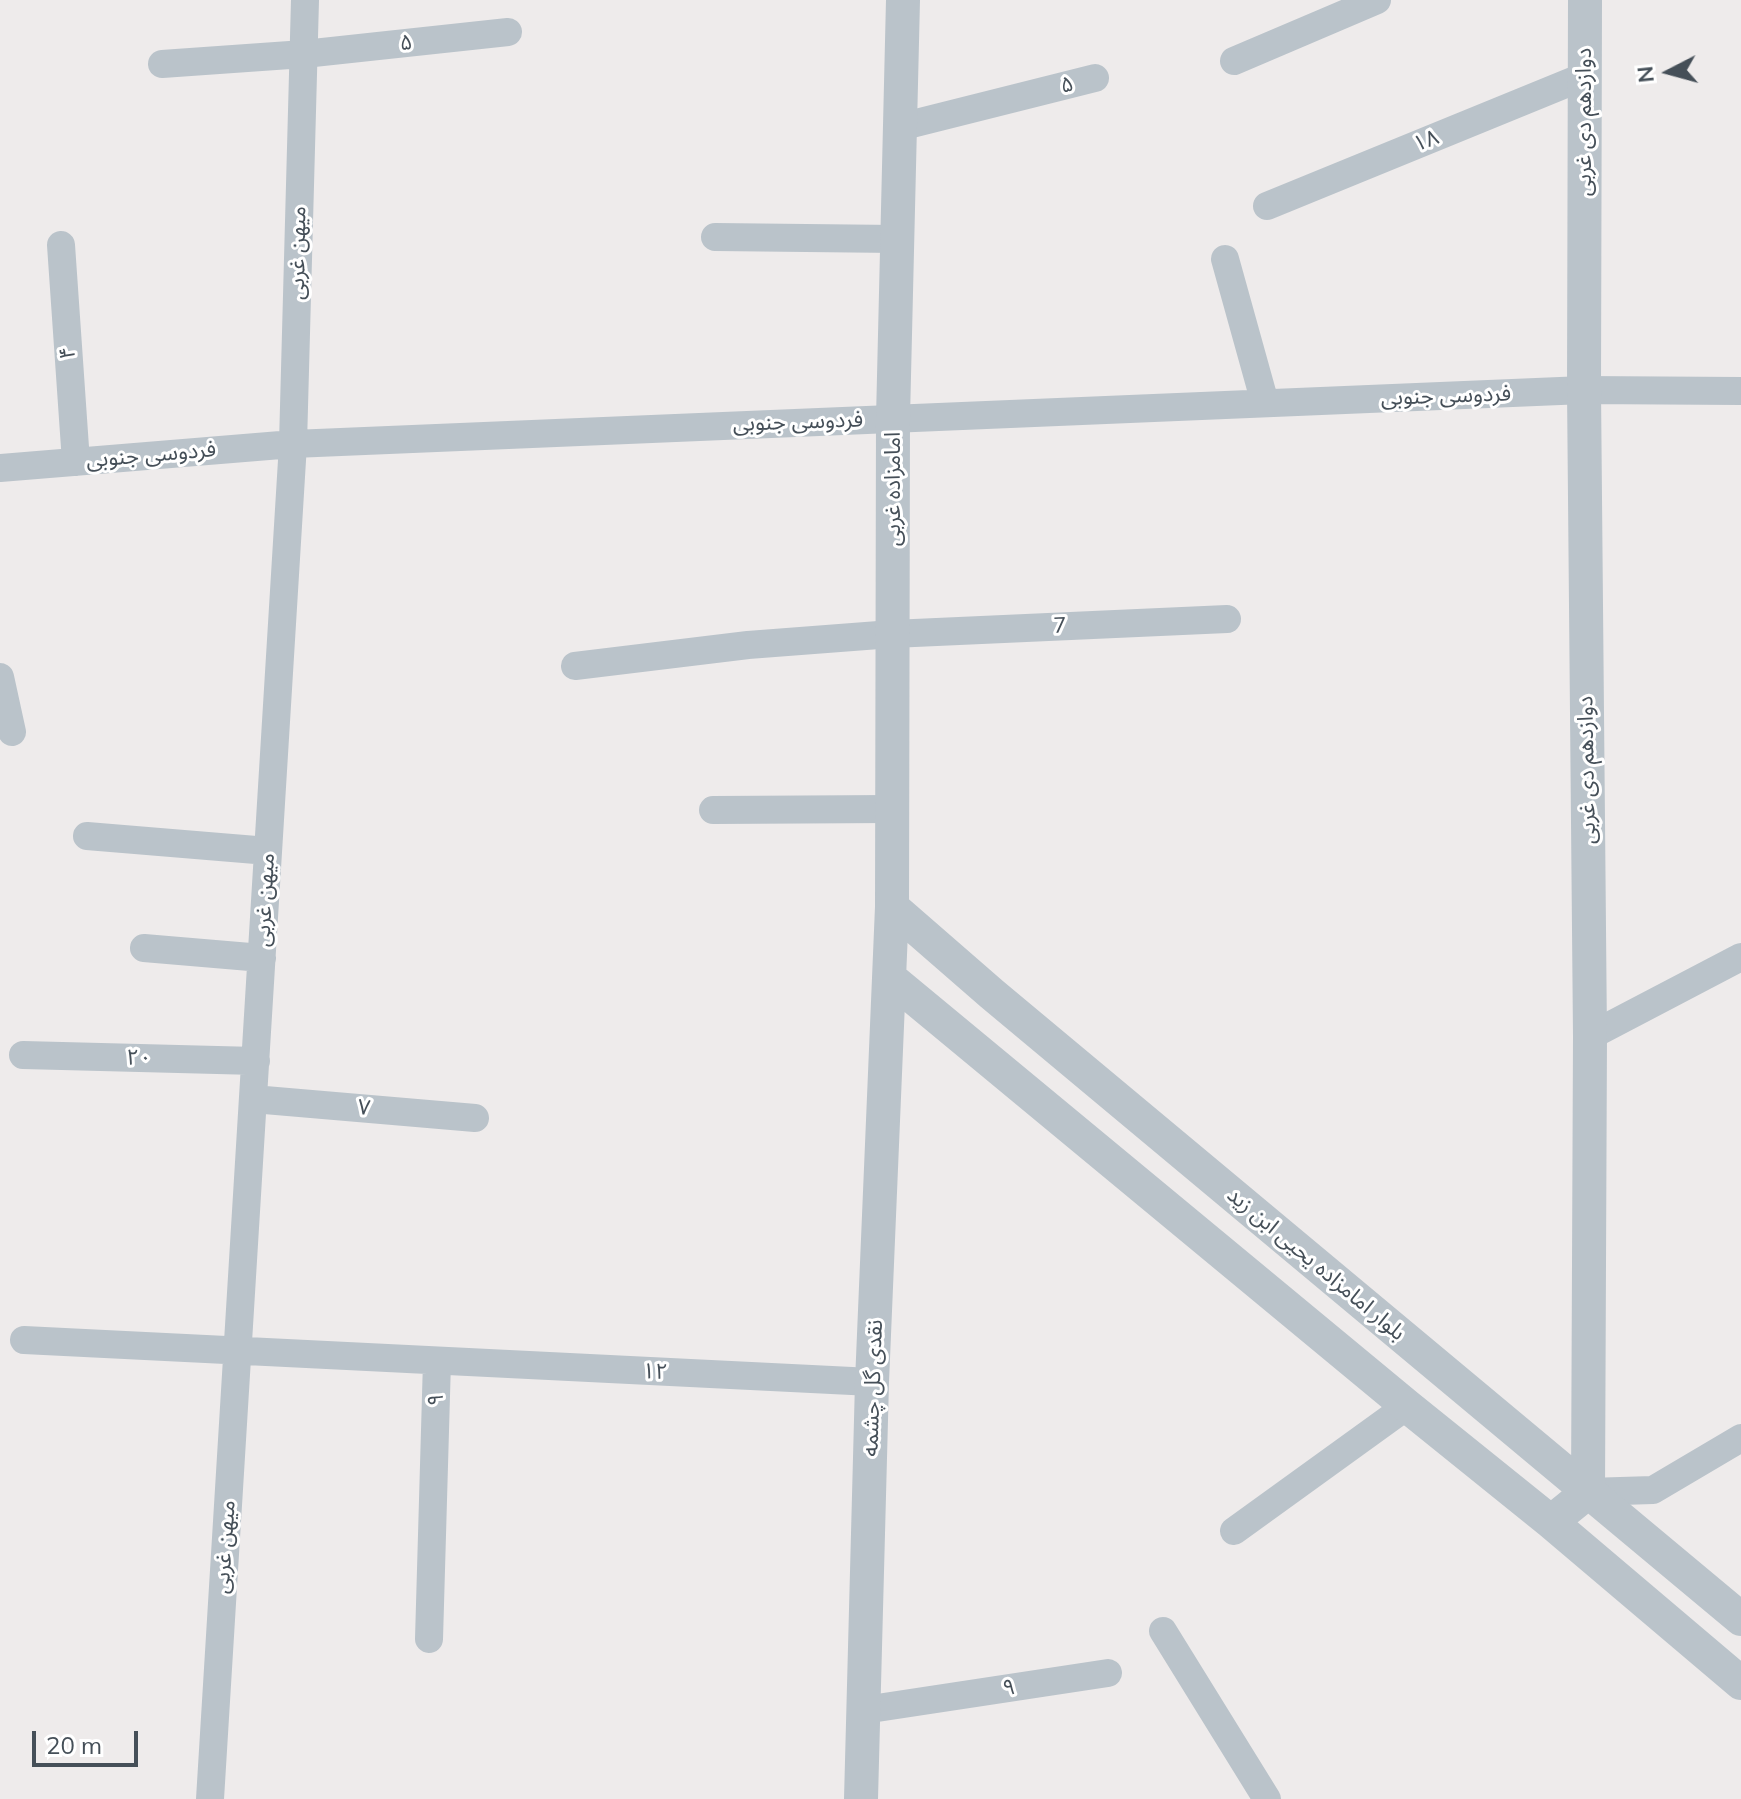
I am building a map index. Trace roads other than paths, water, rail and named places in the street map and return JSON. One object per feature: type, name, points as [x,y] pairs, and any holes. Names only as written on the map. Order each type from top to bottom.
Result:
[{"type":"street","name":"میهن غربی","points":[[210,1799],[293,444],[305,0]]},
{"type":"street","name":"امامزاده غربی","points":[[890,978],[893,418],[903,0]]},
{"type":"street","points":[[1234,61],[1377,0]]},
{"type":"street","name":"دوازدهم دی غربی","points":[[1585,0],[1584,390],[1590,1036],[1588,1492]]},
{"type":"street","name":"۵","points":[[162,64],[304,54],[508,32]]},
{"type":"street","name":"۱۸","points":[[1267,206],[1585,76]]},
{"type":"street","name":"۵","points":[[900,127],[1095,78]]},
{"type":"street","points":[[715,237],[897,239]]},
{"type":"street","name":"۴","points":[[61,245],[76,462]]},
{"type":"street","points":[[1225,259],[1265,403]]},
{"type":"street","name":"فردوسی جنوبی","points":[[0,468],[293,444],[1584,390],[1741,391]]},
{"type":"street","name":"7","points":[[575,666],[748,645],[892,634],[1227,619]]},
{"type":"street","points":[[0,677],[12,732]]},
{"type":"street","points":[[713,810],[891,809]]},
{"type":"street","points":[[87,836],[268,851]]},
{"type":"street","name":"بلوار امامزاده یحیی ابن زید","points":[[892,907],[992,994],[1741,1619]]},
{"type":"street","points":[[144,948],[262,958]]},
{"type":"street","points":[[1590,1036],[1741,957]]},
{"type":"street","points":[[890,978],[1551,1522],[1741,1683]]},
{"type":"street","name":"نقدی گل چشمه","points":[[861,1799],[872,1382],[890,978]]},
{"type":"street","name":"۲۰","points":[[23,1055],[256,1061]]},
{"type":"street","name":"۷","points":[[253,1099],[475,1118]]},
{"type":"street","name":"۹","points":[[24,1340],[437,1361],[429,1639]]},
{"type":"street","name":"۱۲","points":[[437,1361],[872,1382]]},
{"type":"street","points":[[1234,1531],[1407,1406]]},
{"type":"street","points":[[1551,1522],[1588,1492],[1653,1490],[1741,1438]]},
{"type":"street","points":[[1163,1631],[1267,1799]]},
{"type":"street","name":"۹","points":[[864,1710],[1108,1673]]}]
